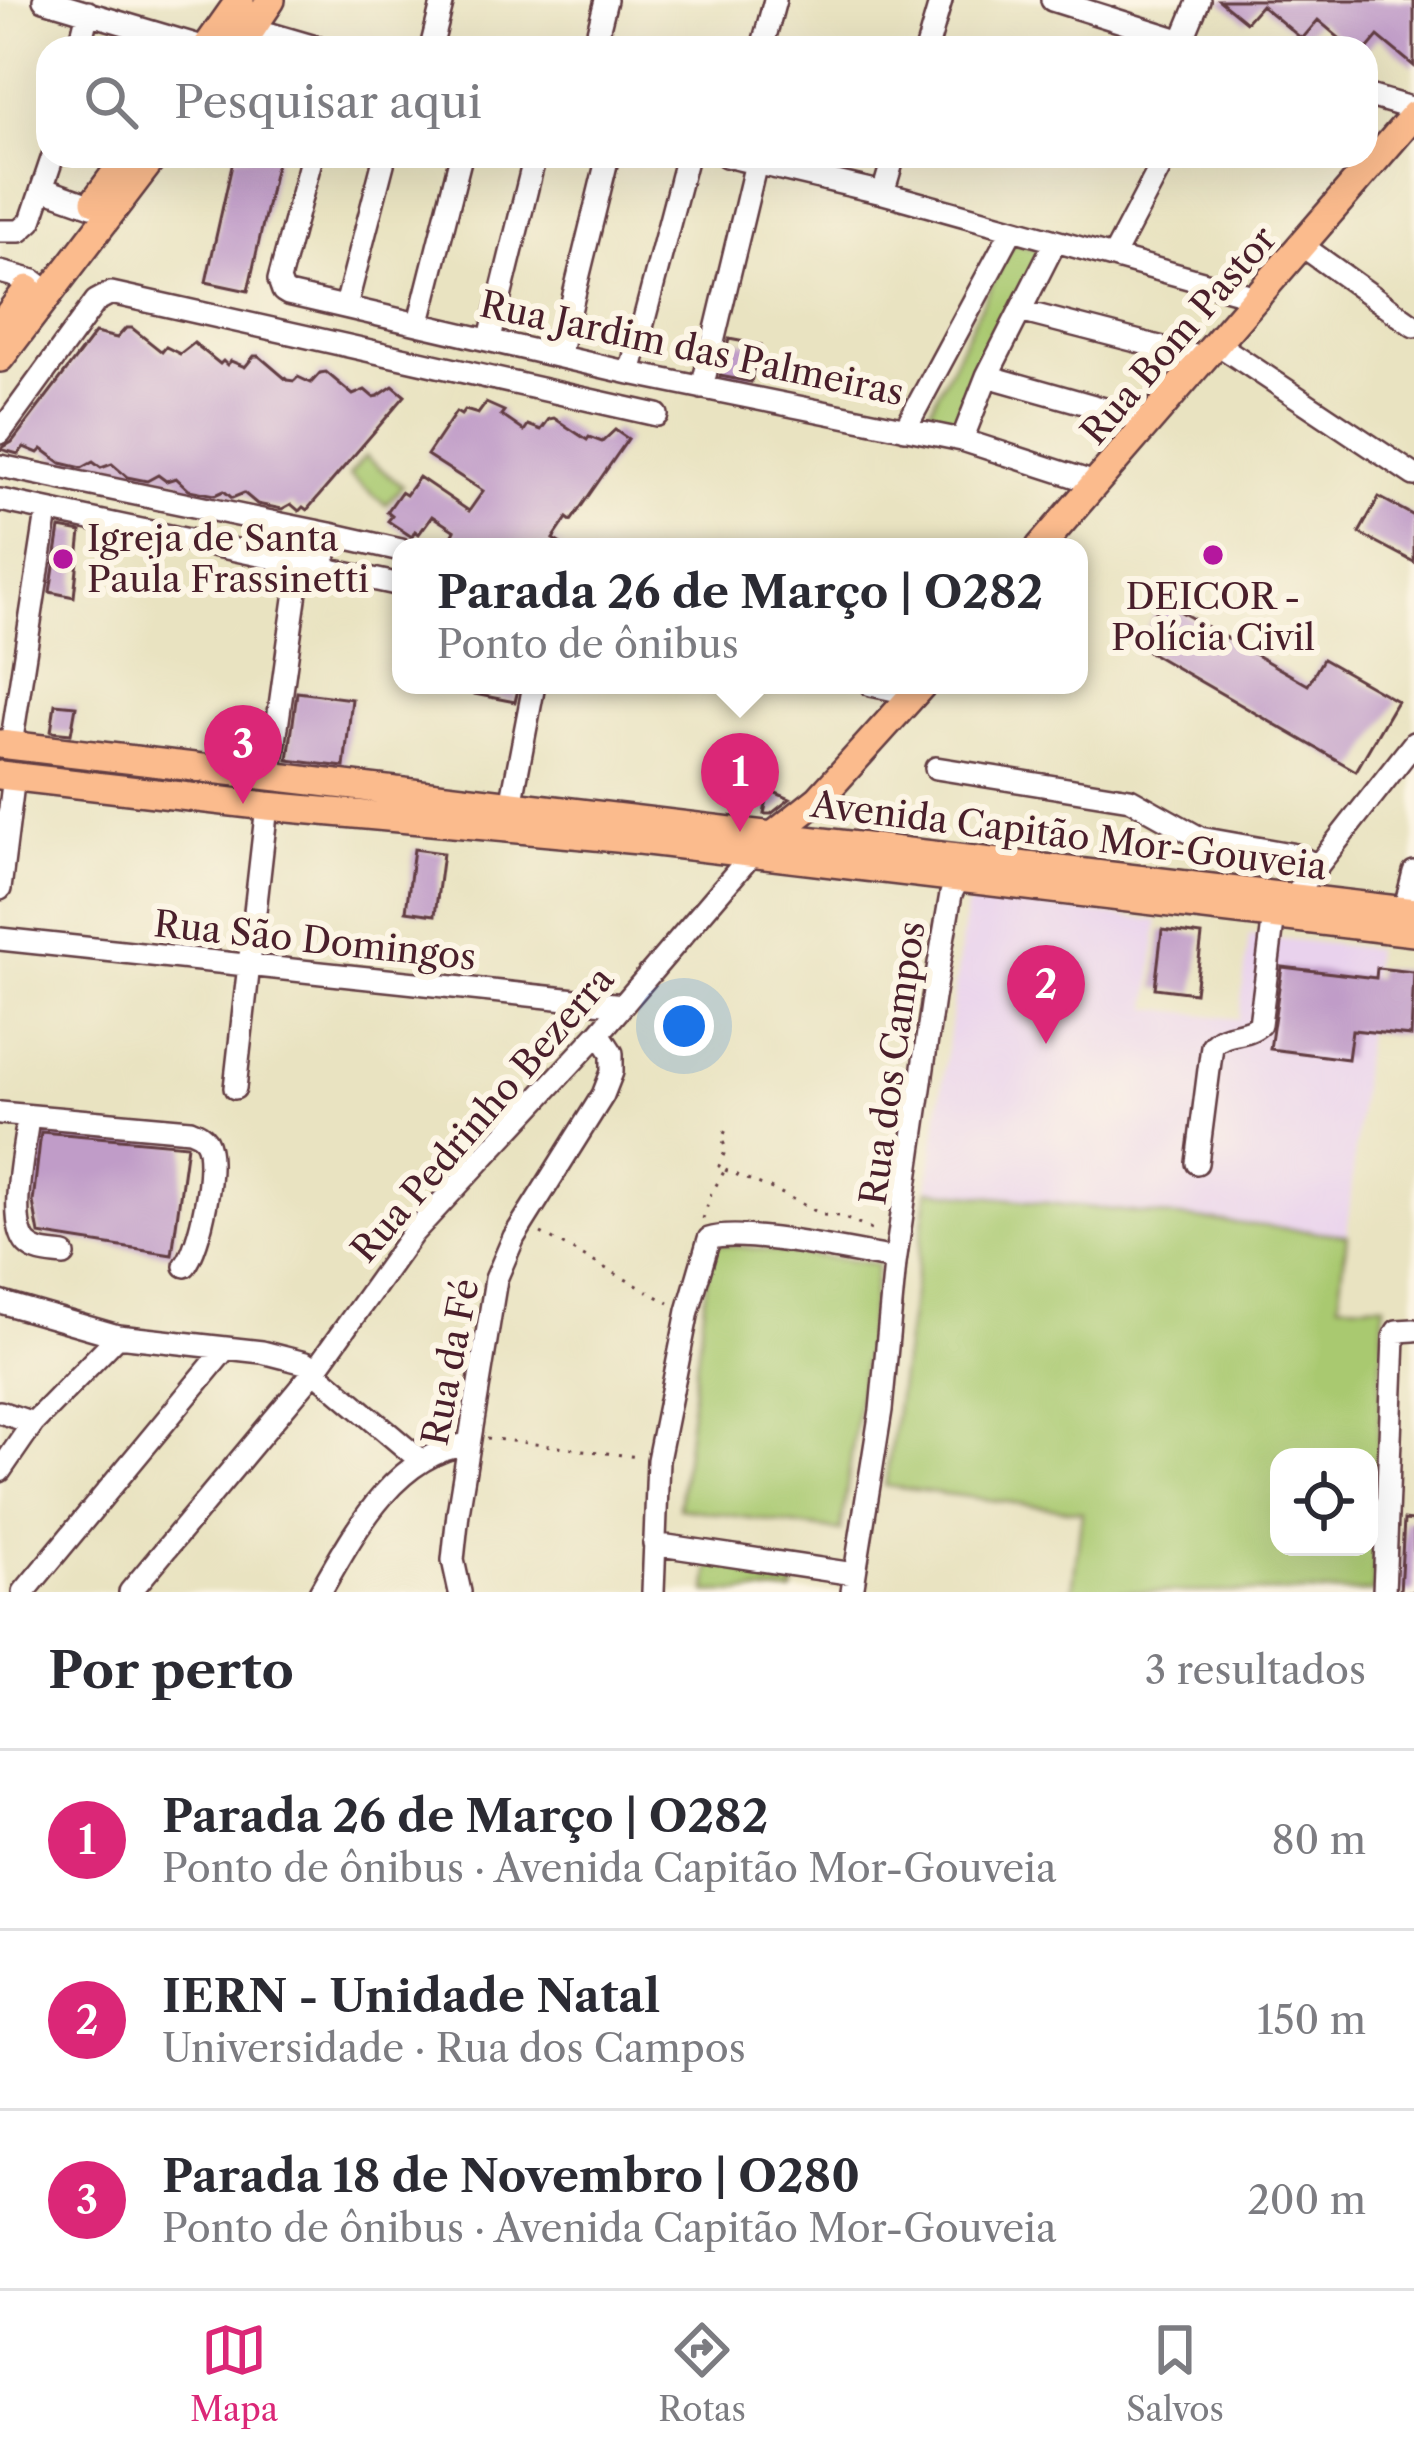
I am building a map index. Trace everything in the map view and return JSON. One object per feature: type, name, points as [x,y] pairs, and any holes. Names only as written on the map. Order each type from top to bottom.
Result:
[{"type":"main road","points":[[214,36],[240,0]]},
{"type":"main road","points":[[248,36],[271,0]]},
{"type":"main road","name":"Rua Bom Pastor","points":[[1378,156],[1414,112]]},
{"type":"main road","points":[[0,358],[119,168]]},
{"type":"main road","points":[[0,326],[41,287],[144,168]]},
{"type":"main road","name":"Rua Bom Pastor","points":[[1048,538],[1368,168]]},
{"type":"main road","points":[[763,845],[836,782],[914,694]]},
{"type":"main road","name":"Avenida Capitão Mor-Gouveia","points":[[6,745],[511,805],[960,876],[1153,890]]},
{"type":"main road","name":"Avenida Capitão Mor-Gouveia","points":[[7,775],[267,806],[763,845],[1411,918]]},
{"type":"street","points":[[44,0],[167,36]]},
{"type":"street","points":[[434,36],[442,0]]},
{"type":"street","points":[[597,36],[606,0]]},
{"type":"street","points":[[765,36],[775,0]]},
{"type":"street","points":[[930,36],[941,0]]},
{"type":"street","points":[[1052,0],[1190,21]]},
{"type":"street","points":[[82,36],[88,12]]},
{"type":"street","points":[[1378,99],[1414,112]]},
{"type":"street","points":[[5,232],[27,226],[49,168]]},
{"type":"street","name":"Rua Jardim das Palmeiras","points":[[309,168],[279,280],[288,294],[630,373],[962,440],[1095,483]]},
{"type":"street","points":[[346,306],[382,168]]},
{"type":"street","points":[[419,322],[457,168]]},
{"type":"street","points":[[490,338],[533,168]]},
{"type":"street","points":[[559,356],[605,168]]},
{"type":"street","points":[[630,373],[684,168]]},
{"type":"street","points":[[703,388],[756,168]]},
{"type":"street","points":[[778,168],[1260,298]]},
{"type":"street","points":[[883,193],[890,168]]},
{"type":"street","points":[[1113,257],[1160,168]]},
{"type":"street","points":[[44,189],[92,206]]},
{"type":"street","points":[[905,429],[1012,230]]},
{"type":"street","points":[[962,440],[987,376],[1055,242]]},
{"type":"street","points":[[1304,247],[1414,326]]},
{"type":"street","points":[[0,272],[41,287]]},
{"type":"street","points":[[0,433],[96,301],[111,293],[657,415]]},
{"type":"street","points":[[1020,311],[1212,352],[1414,475]]},
{"type":"street","points":[[987,376],[1151,422]]},
{"type":"street","points":[[0,466],[329,543],[392,549]]},
{"type":"street","points":[[0,500],[392,583]]},
{"type":"street","points":[[6,745],[46,512]]},
{"type":"street","points":[[270,777],[300,563],[329,543]]},
{"type":"street","points":[[329,543],[359,576]]},
{"type":"street","points":[[511,805],[532,694]]},
{"type":"street","points":[[1197,1163],[1211,1046],[1226,1035],[1247,1032],[1259,1024],[1283,906],[1414,743]]},
{"type":"street","points":[[936,768],[1130,799],[1200,838],[1296,856],[1317,866]]},
{"type":"street","points":[[0,889],[7,775]]},
{"type":"street","points":[[236,1088],[267,806]]},
{"type":"street","name":"Rua Pedrinho Bezerra","points":[[130,1592],[316,1369],[413,1233],[599,1033],[763,845]]},
{"type":"street","points":[[1411,918],[1414,872]]},
{"type":"street","name":"Rua dos Campos","points":[[853,1583],[881,1410],[889,1260],[951,894],[960,876]]},
{"type":"street","name":"Rua São Domingos","points":[[0,939],[623,1005]]},
{"type":"street","name":"Rua da Fé","points":[[460,1592],[453,1560],[467,1440],[496,1279],[523,1223],[603,1095],[612,1072],[612,1054],[599,1033]]},
{"type":"street","points":[[0,1113],[190,1130],[202,1136],[209,1165],[197,1248],[185,1266]]},
{"type":"street","points":[[28,1118],[17,1209],[21,1235],[39,1252],[64,1256]]},
{"type":"street","name":"Rua dos Campos","points":[[709,1239],[722,1235],[889,1260]]},
{"type":"street","points":[[653,1592],[658,1460],[688,1311],[709,1239]]},
{"type":"street","points":[[0,1302],[118,1336],[283,1356],[316,1369],[420,1460]]},
{"type":"street","points":[[1384,1592],[1394,1337],[1406,1331]]},
{"type":"street","points":[[0,1471],[33,1423],[118,1336]]},
{"type":"street","points":[[24,1592],[226,1348]]},
{"type":"street","points":[[0,1412],[33,1423]]},
{"type":"street","points":[[320,1592],[367,1515],[420,1460],[467,1440]]},
{"type":"street","points":[[655,1544],[853,1583]]},
{"type":"path","points":[[728,1125],[722,1139],[726,1149],[718,1166],[823,1216],[840,1216],[877,1232],[889,1260]]},
{"type":"path","points":[[709,1239],[711,1224],[702,1219],[725,1170]]},
{"type":"path","points":[[523,1223],[688,1311]]},
{"type":"path","points":[[467,1440],[658,1460]]},
{"type":"shaded area","points":[[978,898],[1158,921],[1149,1008],[1239,1019],[1249,935],[1374,949],[1347,1235],[928,1190],[966,907]]},
{"type":"green space","points":[[1013,242],[1043,252],[953,434],[921,427]]},
{"type":"green space","points":[[365,456],[402,486],[386,505],[349,475]]},
{"type":"green space","points":[[928,1190],[1347,1235],[1339,1303],[1384,1304],[1378,1461],[1378,1448],[1270,1448],[1270,1556],[1374,1556],[1373,1592],[1072,1592],[1082,1512],[885,1486]]},
{"type":"green space","points":[[711,1243],[877,1264],[841,1531],[679,1508]]},
{"type":"green space","points":[[710,1561],[796,1575],[793,1592],[707,1592]]},
{"type":"building","points":[[1219,0],[1414,0],[1414,66],[1378,36],[1337,36],[1318,20],[1305,36],[1298,36],[1261,5],[1246,22]]},
{"type":"building","points":[[231,168],[275,168],[248,291],[206,282]]},
{"type":"building","points":[[126,328],[162,352],[166,347],[180,354],[194,343],[220,364],[231,361],[245,367],[259,356],[287,380],[298,377],[311,383],[326,372],[353,395],[365,390],[378,396],[393,386],[405,396],[307,510],[299,511],[291,504],[282,509],[257,504],[244,493],[232,498],[224,491],[215,495],[189,490],[176,478],[127,477],[112,464],[101,468],[93,462],[82,468],[61,463],[42,449],[38,453],[24,447],[18,454],[0,449],[12,442],[95,333],[117,338]]},
{"type":"building","points":[[729,339],[761,345],[751,382],[720,376]]},
{"type":"building","points":[[486,403],[504,411],[501,415],[524,431],[528,425],[541,430],[554,418],[587,440],[602,442],[615,430],[628,439],[571,521],[567,518],[554,538],[454,538],[455,531],[432,516],[412,537],[388,521],[392,516],[387,512],[401,492],[406,495],[419,477],[469,511],[483,491],[427,455],[456,412],[478,414]]},
{"type":"building","points":[[1379,497],[1414,516],[1414,562],[1359,533]]},
{"type":"building","name":"Igreja de Santa Paula Frassinetti","points":[[60,528],[81,532],[74,597],[50,592]]},
{"type":"building","points":[[1162,601],[1308,685],[1323,659],[1397,701],[1356,771],[1137,645]]},
{"type":"building","points":[[297,692],[352,699],[344,767],[288,760]]},
{"type":"building","points":[[474,694],[517,694],[515,702]]},
{"type":"building","points":[[55,704],[76,706],[71,734],[51,732]]},
{"type":"building","points":[[769,790],[790,799],[764,814]]},
{"type":"building","points":[[414,849],[443,853],[435,915],[406,911]]},
{"type":"building","points":[[1162,930],[1202,935],[1195,993],[1155,988]]},
{"type":"building","points":[[1282,967],[1376,978],[1377,968],[1414,972],[1411,1036],[1352,1030],[1348,1059],[1270,1049]]},
{"type":"building","points":[[41,1132],[187,1145],[172,1255],[39,1234],[33,1202]]},
{"type":"building","points":[[1404,1520],[1414,1521],[1414,1592],[1400,1592]]},
{"type":"place","name":"DEICOR - Polícia Civil","points":[[1213,555]]},
{"type":"place","name":"Igreja de Santa Paula Frassinetti","points":[[63,559]]},
{"type":"place","name":"Parada 18 de Novembro | O280","points":[[243,804]]},
{"type":"place","name":"Parada 26 de Março | O282","points":[[740,832]]},
{"type":"place","name":"IERN - Unidade Natal","points":[[1046,1044]]}]
